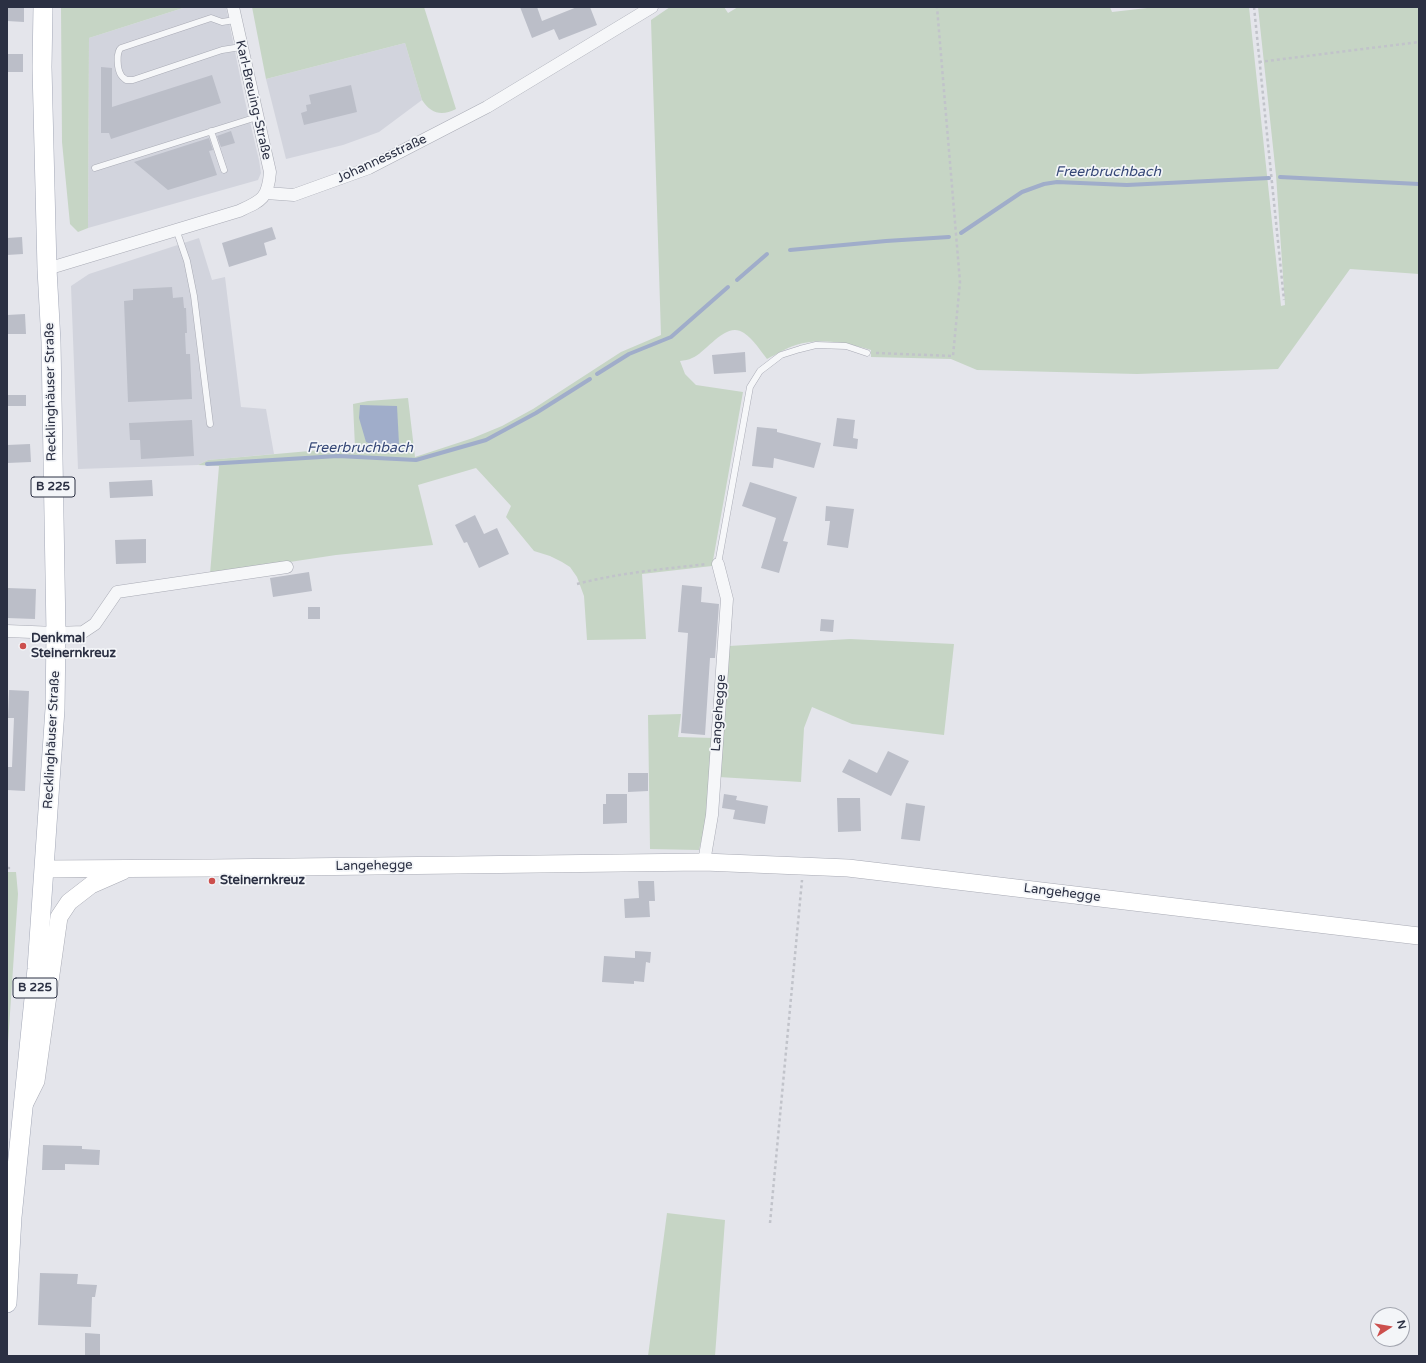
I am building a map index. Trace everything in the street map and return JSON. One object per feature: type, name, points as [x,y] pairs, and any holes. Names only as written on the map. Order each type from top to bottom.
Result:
[{"type":"main road","name":"Recklinghäuser Straße","points":[[7,1303],[12,1217],[37,969],[55,709],[56,633],[51,342],[47,269],[42,67],[43,7]]},
{"type":"street","name":"Karl-Breuing-Straße","points":[[233,7],[270,172],[269,184],[266,193]]},
{"type":"street","name":"Johannesstraße","points":[[266,193],[294,195],[369,168],[487,106],[652,7]]},
{"type":"street","points":[[47,269],[239,211],[258,202],[266,193]]},
{"type":"street","name":"Langehegge","points":[[704,862],[712,815],[727,599],[718,564]]},
{"type":"street","points":[[7,631],[56,633],[83,632],[95,624],[116,592],[287,567]]},
{"type":"street","name":"Langehegge","points":[[44,868],[704,862],[804,866],[855,869],[1419,936]]},
{"type":"street","name":"B 225","points":[[22,1108],[36,1081],[59,917],[69,902],[91,885],[131,868]]},
{"type":"lane","points":[[235,20],[222,22],[211,18],[121,48],[118,50],[117,54],[120,74],[126,80],[133,80],[222,50],[241,46]]},
{"type":"lane","points":[[95,168],[257,117]]},
{"type":"lane","points":[[211,131],[224,170]]},
{"type":"lane","points":[[176,229],[188,261],[194,296],[210,424]]},
{"type":"lane","points":[[718,564],[750,387],[760,371],[781,355],[816,345],[846,346],[867,353]]},
{"type":"path","points":[[867,353],[953,356],[960,282],[937,7]]},
{"type":"path","points":[[1254,7],[1284,300]]},
{"type":"path","points":[[1259,62],[1419,42]]},
{"type":"path","points":[[577,584],[647,571],[718,564]]},
{"type":"path","points":[[770,1223],[804,866]]},
{"type":"path","points":[[7,868],[9,868],[7,872]]},
{"type":"shaded area","points":[[186,7],[226,7],[245,101],[259,160],[261,173],[258,180],[88,228],[89,38]]},
{"type":"shaded area","points":[[405,43],[422,100],[379,132],[343,145],[286,159],[266,79]]},
{"type":"shaded area","points":[[199,238],[212,280],[225,277],[241,407],[266,409],[274,454],[208,460],[198,465],[78,469],[71,286],[89,274]]},
{"type":"green space","points":[[61,7],[186,7],[89,38],[88,228],[78,232],[70,224],[62,142]]},
{"type":"green space","points":[[252,7],[424,7],[456,109],[446,113],[441,113],[433,111],[425,105],[422,100],[405,43],[266,79]]},
{"type":"green space","points":[[670,7],[724,7],[728,13],[738,7],[1110,7],[1112,12],[1156,7],[1249,7],[1281,306],[1285,305],[1276,175],[1258,7],[1419,7],[1419,274],[1350,269],[1278,369],[1137,374],[977,370],[951,359],[871,357],[871,350],[843,343],[824,341],[814,341],[796,345],[767,359],[748,336],[737,330],[730,331],[717,338],[698,355],[680,361],[685,374],[696,385],[743,392],[712,566],[642,574],[646,639],[587,640],[584,596],[577,577],[570,567],[562,562],[534,551],[506,517],[511,506],[476,468],[418,485],[433,545],[336,555],[210,574],[219,466],[198,465],[208,460],[355,447],[353,404],[368,401],[408,398],[415,457],[473,438],[502,426],[533,409],[621,352],[661,335],[651,20]]},
{"type":"green space","points":[[850,639],[954,644],[944,735],[852,724],[812,707],[804,728],[801,782],[719,777],[729,646]]},
{"type":"green space","points":[[681,714],[678,737],[714,738],[706,822],[699,850],[650,849],[648,715]]},
{"type":"green space","points":[[7,872],[16,872],[18,894],[7,1058]]},
{"type":"green space","points":[[667,1213],[725,1220],[715,1356],[648,1356]]},
{"type":"water","points":[[360,405],[397,406],[399,444],[373,445],[366,442],[359,418]]},
{"type":"building","points":[[7,7],[24,7],[24,22],[7,21]]},
{"type":"building","points":[[520,7],[537,7],[542,21],[577,7],[590,7],[597,25],[559,40],[554,29],[532,38]]},
{"type":"building","points":[[7,54],[23,54],[23,72],[7,72]]},
{"type":"building","points":[[101,67],[112,68],[112,107],[212,75],[221,103],[111,139],[109,133],[101,133]]},
{"type":"building","points":[[351,85],[357,112],[304,125],[301,113],[307,111],[306,105],[311,104],[309,95]]},
{"type":"building","points":[[231,131],[235,143],[221,147],[217,136]]},
{"type":"building","points":[[209,138],[213,150],[209,151],[217,175],[168,190],[134,162]]},
{"type":"building","points":[[272,227],[276,239],[264,243],[267,255],[229,267],[222,243]]},
{"type":"building","points":[[22,237],[23,254],[7,255],[7,238]]},
{"type":"building","points":[[172,287],[173,298],[183,297],[184,308],[186,308],[186,354],[190,354],[192,399],[128,402],[124,301],[133,300],[133,289]]},
{"type":"building","points":[[25,314],[26,334],[8,334],[7,315]]},
{"type":"building","points":[[745,352],[746,372],[714,374],[712,355]]},
{"type":"building","points":[[7,395],[26,395],[26,406],[7,406]]},
{"type":"building","points":[[837,418],[855,420],[853,438],[858,439],[857,449],[833,446]]},
{"type":"building","points":[[192,420],[194,456],[141,459],[140,440],[130,440],[129,423]]},
{"type":"building","points":[[757,427],[777,429],[777,432],[821,443],[814,468],[774,458],[773,468],[752,466]]},
{"type":"building","points":[[30,444],[31,462],[7,463],[7,445]]},
{"type":"building","points":[[152,480],[153,496],[110,498],[109,482]]},
{"type":"building","points":[[750,482],[797,497],[783,541],[788,542],[779,573],[761,568],[776,518],[742,506]]},
{"type":"building","points":[[826,506],[854,509],[848,548],[827,545],[830,521],[825,521]]},
{"type":"building","points":[[475,515],[484,534],[497,528],[509,554],[479,568],[467,542],[464,543],[455,525]]},
{"type":"building","points":[[146,539],[146,563],[116,564],[115,540]]},
{"type":"building","points":[[309,572],[312,591],[273,597],[270,578]]},
{"type":"building","points":[[682,585],[702,587],[701,602],[719,604],[715,658],[710,658],[705,735],[681,733],[688,633],[678,632]]},
{"type":"building","points":[[7,588],[36,589],[35,619],[7,618]]},
{"type":"building","points":[[308,607],[320,607],[320,619],[308,619]]},
{"type":"building","points":[[821,619],[834,620],[833,632],[820,631]]},
{"type":"building","points":[[9,690],[29,691],[25,791],[7,790],[7,767],[12,767],[14,718],[8,718]]},
{"type":"building","points":[[888,751],[909,761],[891,796],[842,772],[849,759],[877,773]]},
{"type":"building","points":[[628,773],[648,773],[648,791],[628,792]]},
{"type":"building","points":[[606,794],[627,794],[627,823],[603,824],[603,804],[606,804]]},
{"type":"building","points":[[724,794],[737,796],[736,800],[768,806],[765,824],[733,819],[735,810],[722,808]]},
{"type":"building","points":[[837,798],[860,798],[861,831],[838,832]]},
{"type":"building","points":[[906,803],[925,806],[920,841],[901,839]]},
{"type":"building","points":[[638,881],[654,881],[655,901],[649,901],[650,917],[625,918],[624,899],[639,898]]},
{"type":"building","points":[[635,951],[651,952],[650,963],[646,962],[644,982],[634,981],[634,984],[602,982],[604,956],[635,958]]},
{"type":"building","points":[[43,1145],[82,1146],[82,1149],[100,1150],[99,1165],[65,1164],[65,1170],[42,1170]]},
{"type":"building","points":[[40,1273],[78,1274],[77,1284],[97,1285],[95,1297],[92,1297],[91,1327],[38,1325]]},
{"type":"building","points":[[85,1333],[100,1334],[100,1356],[85,1356]]},
{"type":"waterway","name":"Freerbruchbach","points":[[1280,177],[1419,184]]},
{"type":"waterway","name":"Freerbruchbach","points":[[961,233],[1022,192],[1044,184],[1057,182],[1127,185],[1269,178]]},
{"type":"waterway","name":"Freerbruchbach","points":[[790,250],[949,237]]},
{"type":"waterway","name":"Freerbruchbach","points":[[737,280],[767,254]]},
{"type":"waterway","name":"Freerbruchbach","points":[[597,374],[629,354],[671,337],[728,287]]},
{"type":"waterway","name":"Freerbruchbach","points":[[207,464],[338,456],[416,460],[486,440],[536,413],[590,379]]},
{"type":"place","name":"Denkmal Steinernkreuz","points":[[23,646]]},
{"type":"place","name":"Steinernkreuz","points":[[212,881]]}]
